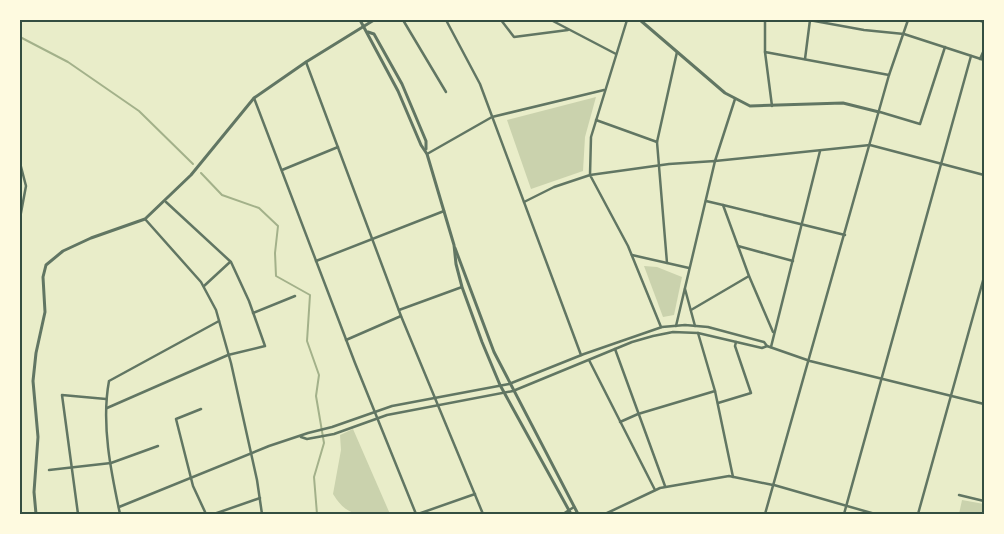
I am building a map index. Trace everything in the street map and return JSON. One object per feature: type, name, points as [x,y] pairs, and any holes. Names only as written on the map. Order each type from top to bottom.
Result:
[{"type":"street","points":[[360,20],[398,91],[421,145],[426,149]]},
{"type":"street","points":[[36,514],[34,492],[38,437],[33,381],[36,353],[45,312],[44,271],[50,260],[63,251],[145,219],[166,202],[191,175],[254,98],[306,62],[374,20]]},
{"type":"street","points":[[403,20],[446,92]]},
{"type":"street","points":[[446,20],[480,84],[582,355]]},
{"type":"street","points":[[501,20],[514,37],[568,30]]},
{"type":"street","points":[[551,20],[616,54]]},
{"type":"street","points":[[628,20],[604,90],[591,137],[590,175],[632,255],[662,328]]},
{"type":"street","points":[[640,20],[725,93],[750,106],[843,103],[920,124],[945,47]]},
{"type":"street","points":[[764,20],[765,52],[772,106]]},
{"type":"street","points":[[805,59],[810,20],[864,30],[904,34],[982,60],[984,50]]},
{"type":"street","points":[[765,514],[890,75],[908,20]]},
{"type":"street","points":[[978,20],[984,22]]},
{"type":"street","points":[[368,32],[374,34],[402,84],[426,142],[427,154],[454,245],[462,261],[483,325],[509,384],[578,514]]},
{"type":"street","points":[[667,263],[657,142],[677,52]]},
{"type":"street","points":[[765,52],[890,75]]},
{"type":"street","points":[[844,514],[939,164],[971,56]]},
{"type":"street","points":[[306,62],[398,310],[484,514]]},
{"type":"street","points":[[427,154],[492,117],[604,90]]},
{"type":"street","points":[[254,98],[346,340],[417,514],[475,494]]},
{"type":"street","points":[[676,326],[715,161],[736,99]]},
{"type":"street","points":[[596,120],[657,142]]},
{"type":"street","points":[[524,202],[554,187],[590,175],[658,165],[870,146],[984,176]]},
{"type":"street","points":[[282,170],[338,147]]},
{"type":"street","points":[[769,347],[793,261],[820,151]]},
{"type":"street","points":[[20,163],[26,186],[20,218]]},
{"type":"street","points":[[705,201],[845,235]]},
{"type":"street","points":[[107,408],[228,355],[265,346],[231,262],[166,202]]},
{"type":"street","points":[[723,205],[774,333]]},
{"type":"street","points":[[316,261],[444,211]]},
{"type":"street","points":[[145,219],[204,286],[219,321],[251,454],[262,514]]},
{"type":"street","points":[[454,245],[456,264],[462,287],[500,385],[570,512]]},
{"type":"street","points":[[738,246],[793,261]]},
{"type":"street","points":[[632,255],[689,268]]},
{"type":"street","points":[[204,286],[231,262]]},
{"type":"street","points":[[691,310],[750,276]]},
{"type":"street","points":[[918,514],[984,277]]},
{"type":"street","points":[[398,310],[462,287]]},
{"type":"street","points":[[684,288],[696,326]]},
{"type":"street","points":[[253,313],[295,296]]},
{"type":"street","points":[[346,340],[401,316]]},
{"type":"street","points":[[120,514],[111,462],[106,399],[109,381],[219,321]]},
{"type":"street","points":[[119,507],[251,454],[374,411],[509,384],[582,355],[662,328],[676,326],[696,326],[738,335],[764,342],[769,347],[810,361],[984,404]]},
{"type":"street","points":[[299,437],[318,437],[377,418],[513,391],[615,349],[659,334],[698,333],[762,348],[769,347]]},
{"type":"street","points":[[698,333],[718,403],[733,477]]},
{"type":"street","points":[[718,403],[752,392],[735,346],[736,341]]},
{"type":"street","points":[[615,349],[665,487]]},
{"type":"street","points":[[589,360],[655,490]]},
{"type":"street","points":[[620,422],[638,414],[715,391]]},
{"type":"street","points":[[78,514],[62,396],[106,399]]},
{"type":"street","points":[[201,409],[176,419],[191,478],[206,514]]},
{"type":"street","points":[[50,470],[111,462],[158,446]]},
{"type":"street","points":[[605,514],[665,487],[733,477],[774,485],[875,514]]},
{"type":"street","points":[[960,495],[984,500]]},
{"type":"street","points":[[214,514],[260,498]]},
{"type":"street","points":[[563,514],[570,512],[574,507]]},
{"type":"green space","points":[[596,97],[585,137],[583,171],[531,189],[507,120]]},
{"type":"green space","points":[[644,266],[657,267],[682,277],[674,315],[663,317]]},
{"type":"green space","points":[[353,429],[390,514],[364,515],[351,512],[333,494],[341,450],[340,435]]},
{"type":"green space","points":[[962,500],[984,504],[984,514],[959,514]]},
{"type":"waterway","points":[[20,37],[68,62],[139,111],[193,164]]},
{"type":"waterway","points":[[201,173],[222,195],[259,208],[278,226],[275,253],[276,276],[310,295],[307,341],[319,375],[316,396],[324,443],[314,477],[317,514]]}]
